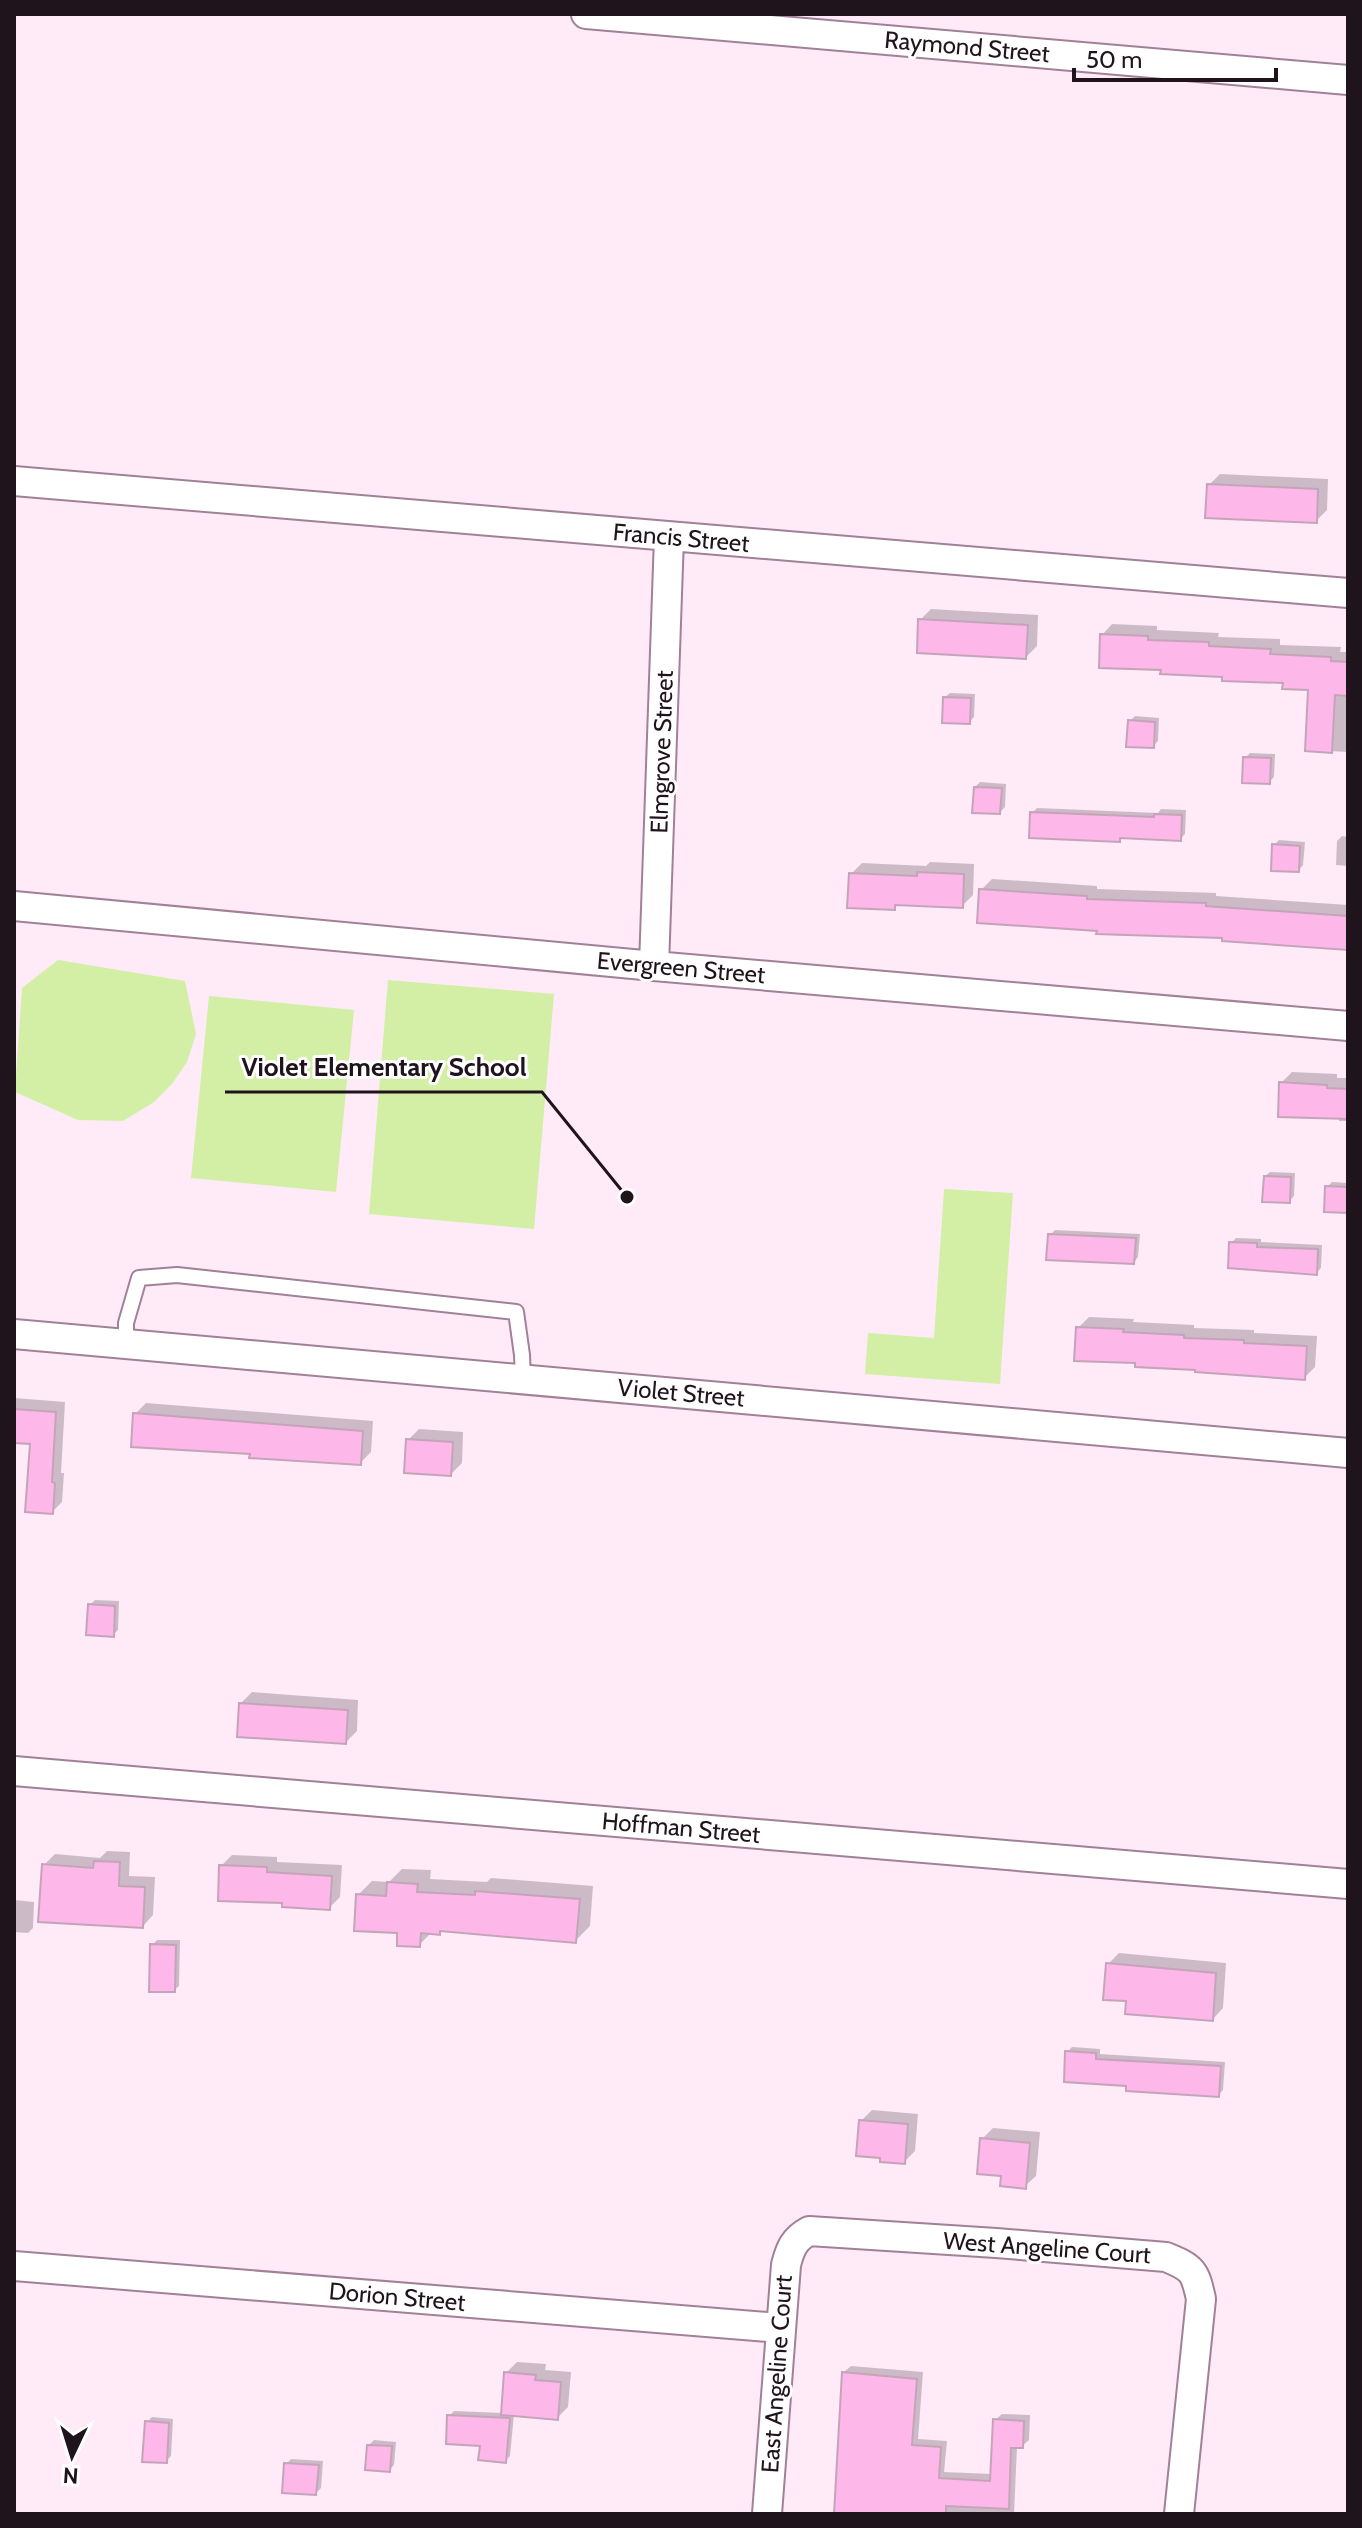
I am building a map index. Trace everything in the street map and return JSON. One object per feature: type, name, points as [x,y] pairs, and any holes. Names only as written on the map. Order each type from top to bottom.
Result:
[{"type":"street","name":"Raymond Street","points":[[586,14],[1348,80]]},
{"type":"street","name":"Francis Street","points":[[14,481],[1348,593]]},
{"type":"street","name":"Elmgrove Street","points":[[654,966],[669,537]]},
{"type":"street","name":"Evergreen Street","points":[[14,906],[654,966],[1348,1026]]},
{"type":"street","name":"Violet Street","points":[[14,1334],[1348,1453]]},
{"type":"street","name":"Hoffman Street","points":[[14,1771],[1348,1884]]},
{"type":"street","name":"West Angeline Court","points":[[798,2237],[809,2231],[996,2243],[1166,2257],[1186,2265],[1195,2274],[1201,2299],[1179,2514]]},
{"type":"street","name":"East Angeline Court","points":[[767,2514],[786,2265],[798,2237]]},
{"type":"street","name":"Dorion Street","points":[[14,2266],[780,2328]]},
{"type":"lane","points":[[126,1343],[126,1323],[139,1278],[177,1275],[516,1312],[523,1379]]},
{"type":"green space","points":[[58,960],[185,981],[196,1034],[187,1062],[172,1084],[154,1102],[123,1121],[78,1120],[15,1092],[22,988]]},
{"type":"green space","points":[[388,980],[554,994],[534,1229],[369,1214]]},
{"type":"green space","points":[[209,996],[354,1010],[336,1192],[191,1178]]},
{"type":"green space","points":[[944,1189],[1013,1193],[1000,1384],[865,1374],[868,1333],[934,1338]]},
{"type":"building","points":[[1207,484],[1318,489],[1317,523],[1205,518]]},
{"type":"building","points":[[918,619],[1028,625],[1026,659],[917,653]]},
{"type":"building","points":[[1100,634],[1148,636],[1148,640],[1209,642],[1209,646],[1271,649],[1270,654],[1331,657],[1331,661],[1348,662],[1348,696],[1335,695],[1332,753],[1305,751],[1308,690],[1282,689],[1283,683],[1222,681],[1222,677],[1160,674],[1161,670],[1099,668]]},
{"type":"building","points":[[943,697],[971,698],[970,724],[942,723]]},
{"type":"building","points":[[1128,720],[1155,722],[1154,748],[1126,747]]},
{"type":"building","points":[[1243,757],[1271,758],[1270,784],[1242,783]]},
{"type":"building","points":[[974,787],[1002,788],[1000,814],[972,813]]},
{"type":"building","points":[[1030,812],[1154,817],[1154,814],[1182,815],[1181,841],[1029,838]]},
{"type":"building","points":[[1272,844],[1300,846],[1299,872],[1271,871]]},
{"type":"building","points":[[917,872],[964,874],[963,908],[895,905],[895,910],[847,908],[849,873],[917,876]]},
{"type":"building","points":[[979,889],[1087,896],[1087,899],[1206,903],[1206,906],[1348,916],[1348,950],[1222,941],[1222,938],[1096,934],[1097,931],[977,923]]},
{"type":"building","points":[[1279,1082],[1348,1089],[1348,1119],[1278,1117]]},
{"type":"building","points":[[1264,1176],[1291,1177],[1290,1203],[1262,1202]]},
{"type":"building","points":[[1325,1186],[1348,1187],[1348,1213],[1324,1212]]},
{"type":"building","points":[[1048,1234],[1136,1238],[1134,1264],[1046,1260]]},
{"type":"building","points":[[1229,1242],[1257,1243],[1257,1247],[1318,1249],[1317,1275],[1228,1268]]},
{"type":"building","points":[[1076,1327],[1307,1346],[1305,1380],[1135,1367],[1135,1363],[1074,1361]]},
{"type":"building","points":[[14,1409],[56,1412],[53,1514],[25,1512],[30,1444],[14,1443]]},
{"type":"building","points":[[133,1413],[363,1431],[361,1465],[131,1447]]},
{"type":"building","points":[[406,1439],[453,1442],[451,1476],[404,1473]]},
{"type":"building","points":[[88,1604],[115,1606],[114,1637],[86,1635]]},
{"type":"building","points":[[239,1703],[348,1710],[346,1744],[237,1737]]},
{"type":"building","points":[[94,1861],[120,1862],[119,1886],[145,1887],[143,1928],[38,1922],[42,1864],[93,1868]]},
{"type":"building","points":[[219,1865],[267,1867],[267,1872],[332,1876],[330,1910],[282,1907],[282,1903],[218,1901]]},
{"type":"building","points":[[387,1882],[418,1884],[417,1892],[475,1895],[475,1891],[580,1899],[576,1943],[440,1931],[440,1935],[421,1933],[420,1947],[397,1946],[397,1933],[354,1931],[356,1894],[386,1896]]},
{"type":"building","points":[[150,1944],[176,1945],[175,1992],[149,1992]]},
{"type":"building","points":[[1106,1963],[1216,1973],[1213,2021],[1125,2014],[1126,2001],[1103,2000]]},
{"type":"building","points":[[1065,2051],[1096,2053],[1096,2059],[1221,2066],[1219,2097],[1126,2091],[1126,2086],[1064,2082]]},
{"type":"building","points":[[859,2120],[908,2124],[905,2164],[856,2156]]},
{"type":"building","points":[[980,2138],[1030,2143],[1026,2189],[1000,2186],[1001,2176],[977,2174]]},
{"type":"building","points":[[504,2372],[536,2375],[535,2380],[561,2382],[558,2420],[501,2415]]},
{"type":"building","points":[[842,2372],[917,2379],[912,2445],[941,2447],[939,2478],[990,2481],[993,2419],[1024,2421],[1023,2448],[1011,2448],[1009,2509],[946,2506],[946,2514],[834,2514]]},
{"type":"building","points":[[447,2415],[510,2418],[506,2463],[478,2460],[480,2446],[446,2444]]},
{"type":"building","points":[[145,2421],[169,2423],[167,2463],[142,2462]]},
{"type":"building","points":[[367,2445],[392,2446],[390,2472],[365,2470]]},
{"type":"building","points":[[284,2463],[319,2465],[316,2495],[282,2493]]},
{"type":"place","name":"Violet Elementary School","points":[[627,1197]]}]
